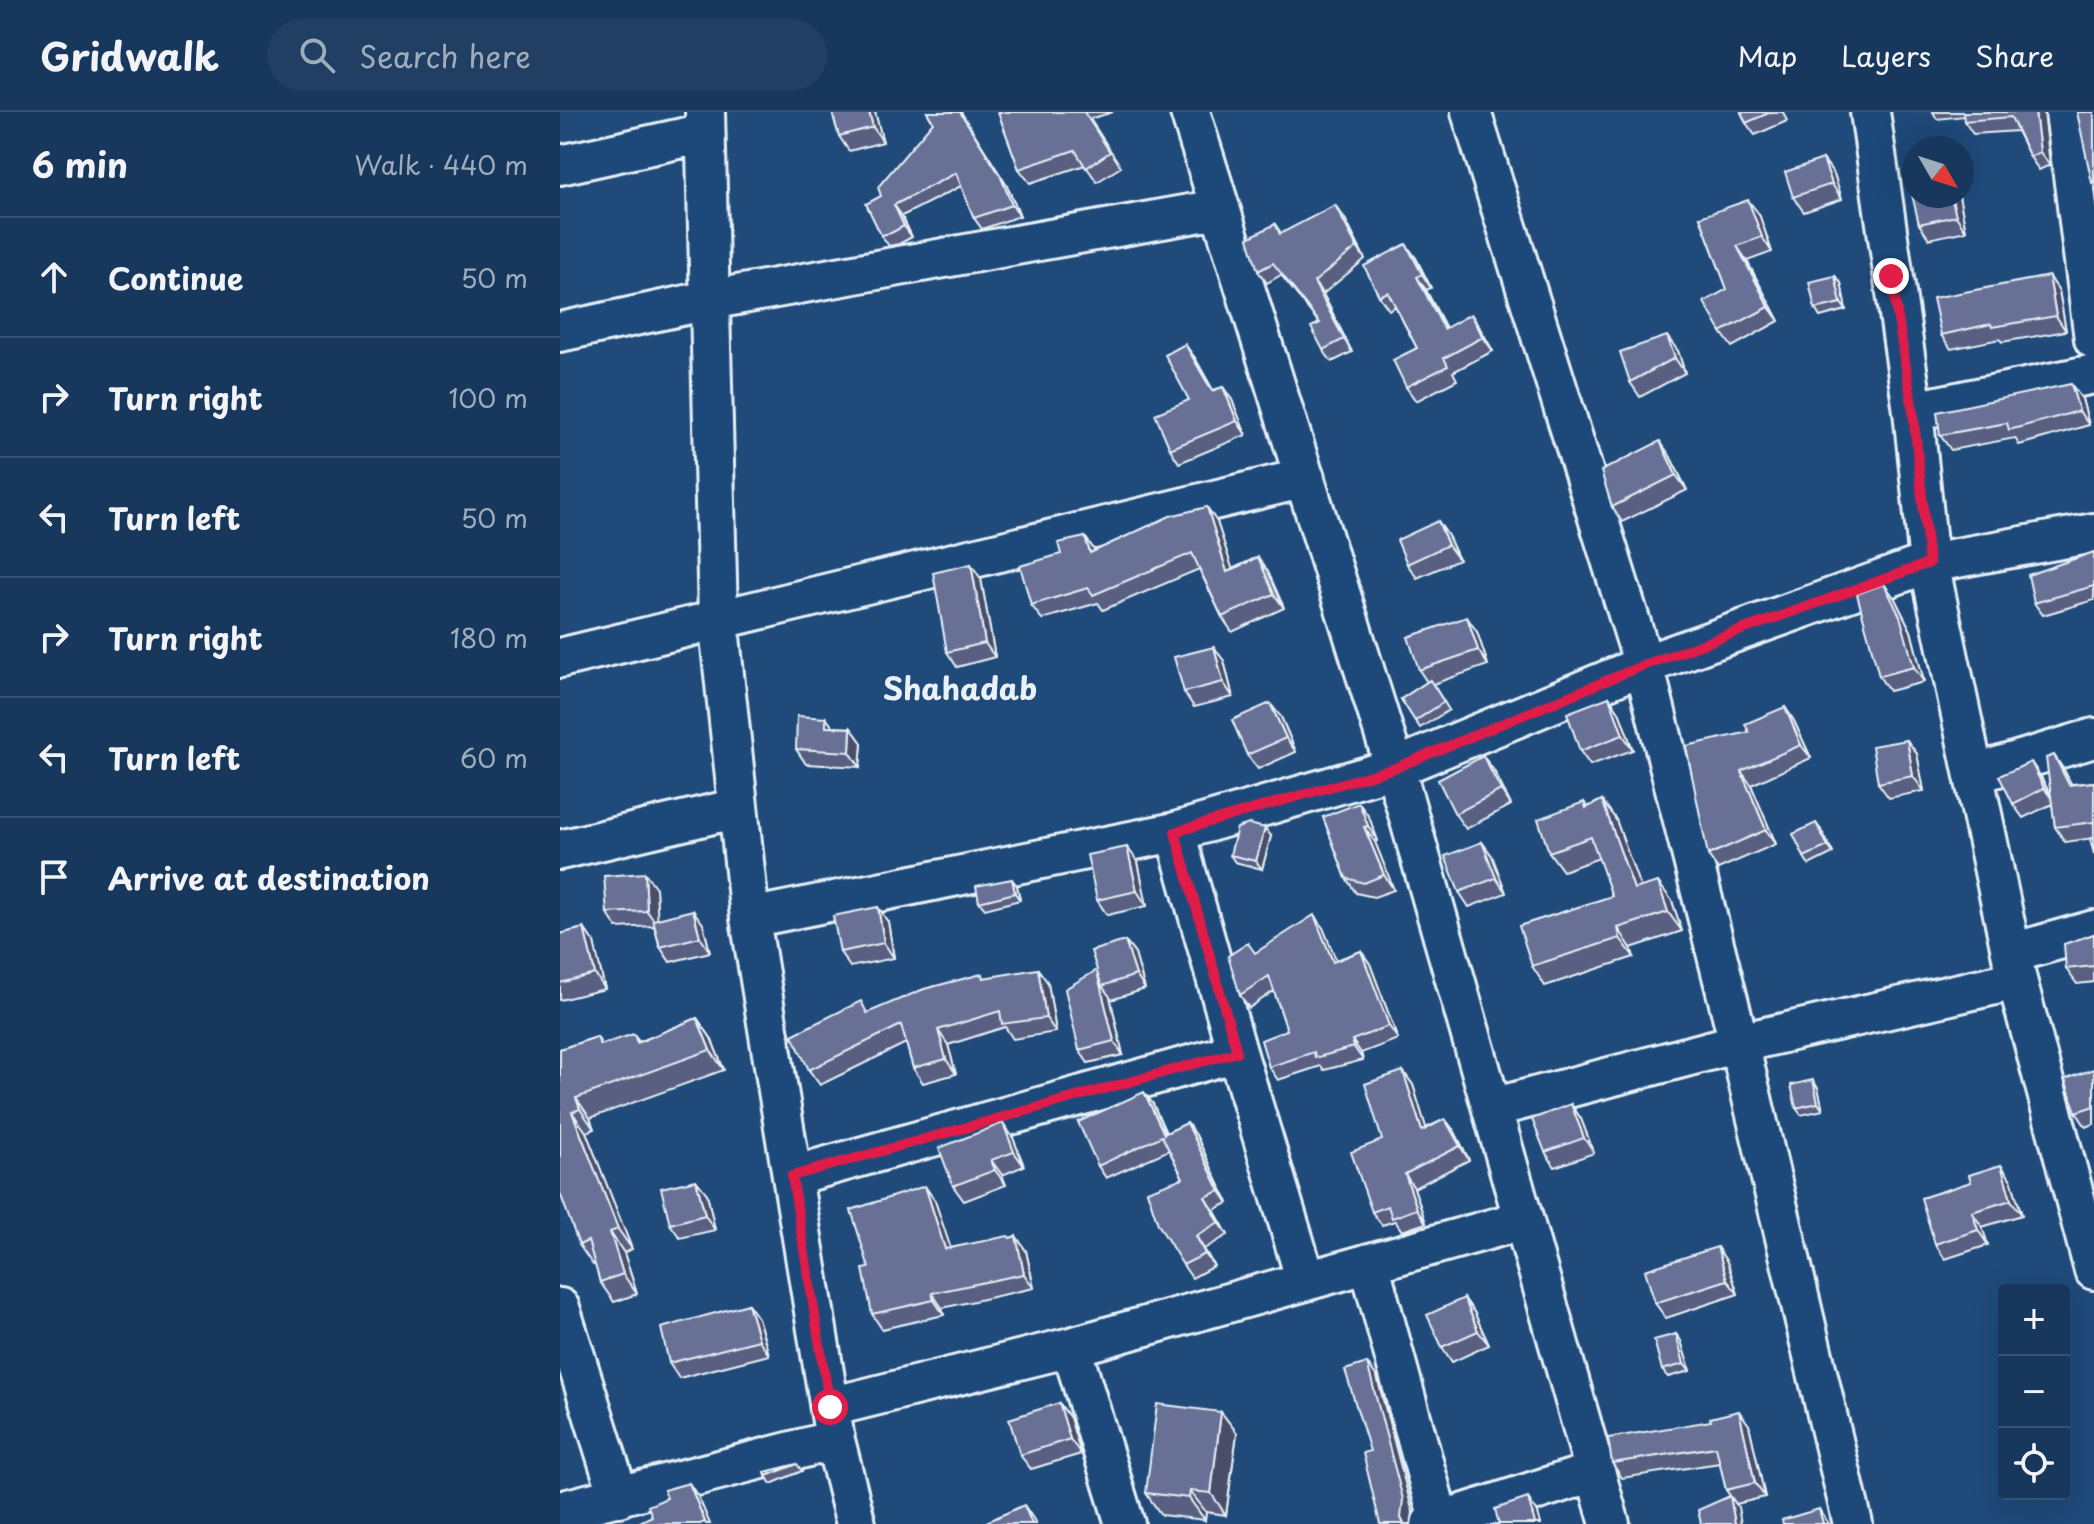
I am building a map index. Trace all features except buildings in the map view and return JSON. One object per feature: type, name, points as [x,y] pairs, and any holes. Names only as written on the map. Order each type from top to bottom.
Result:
[{"type":"street","points":[[1190,112],[1395,768],[1610,1524]]},
{"type":"street","points":[[1471,112],[1644,665],[1739,1043],[1853,1524]]},
{"type":"street","points":[[1870,112],[1913,411],[1929,563],[2014,966],[2094,1270]]},
{"type":"street","points":[[2065,112],[2094,339]]},
{"type":"street","points":[[560,165],[705,123],[718,618],[738,808],[750,918],[832,1423],[856,1524]]},
{"type":"street","points":[[560,332],[709,300],[1218,209]]},
{"type":"street","points":[[1913,411],[2094,374]]},
{"type":"street","points":[[560,658],[1305,478]]},
{"type":"street","points":[[750,918],[1175,832],[1395,768],[1644,665],[1929,563],[2094,533]]},
{"type":"street","points":[[1974,774],[2094,738]]},
{"type":"street","points":[[560,850],[738,808]]},
{"type":"street","points":[[1175,832],[1306,1281]]},
{"type":"street","points":[[1492,1108],[2014,966],[2094,930]]},
{"type":"street","points":[[792,1176],[1237,1052]]},
{"type":"street","points":[[560,1511],[619,1497],[832,1423],[1071,1347],[1523,1220]]},
{"type":"street","points":[[1369,1263],[1435,1522],[1594,1472]]},
{"type":"street","points":[[560,1308],[619,1497]]},
{"type":"street","points":[[1071,1347],[1125,1524]]},
{"type":"district","name":"Shahadab","points":[[960,687]]},
{"type":"route","points":[[830,1407],[792,1176],[1237,1052],[1175,832],[1395,768],[1644,665],[1929,563],[1913,411],[1891,276]]}]
